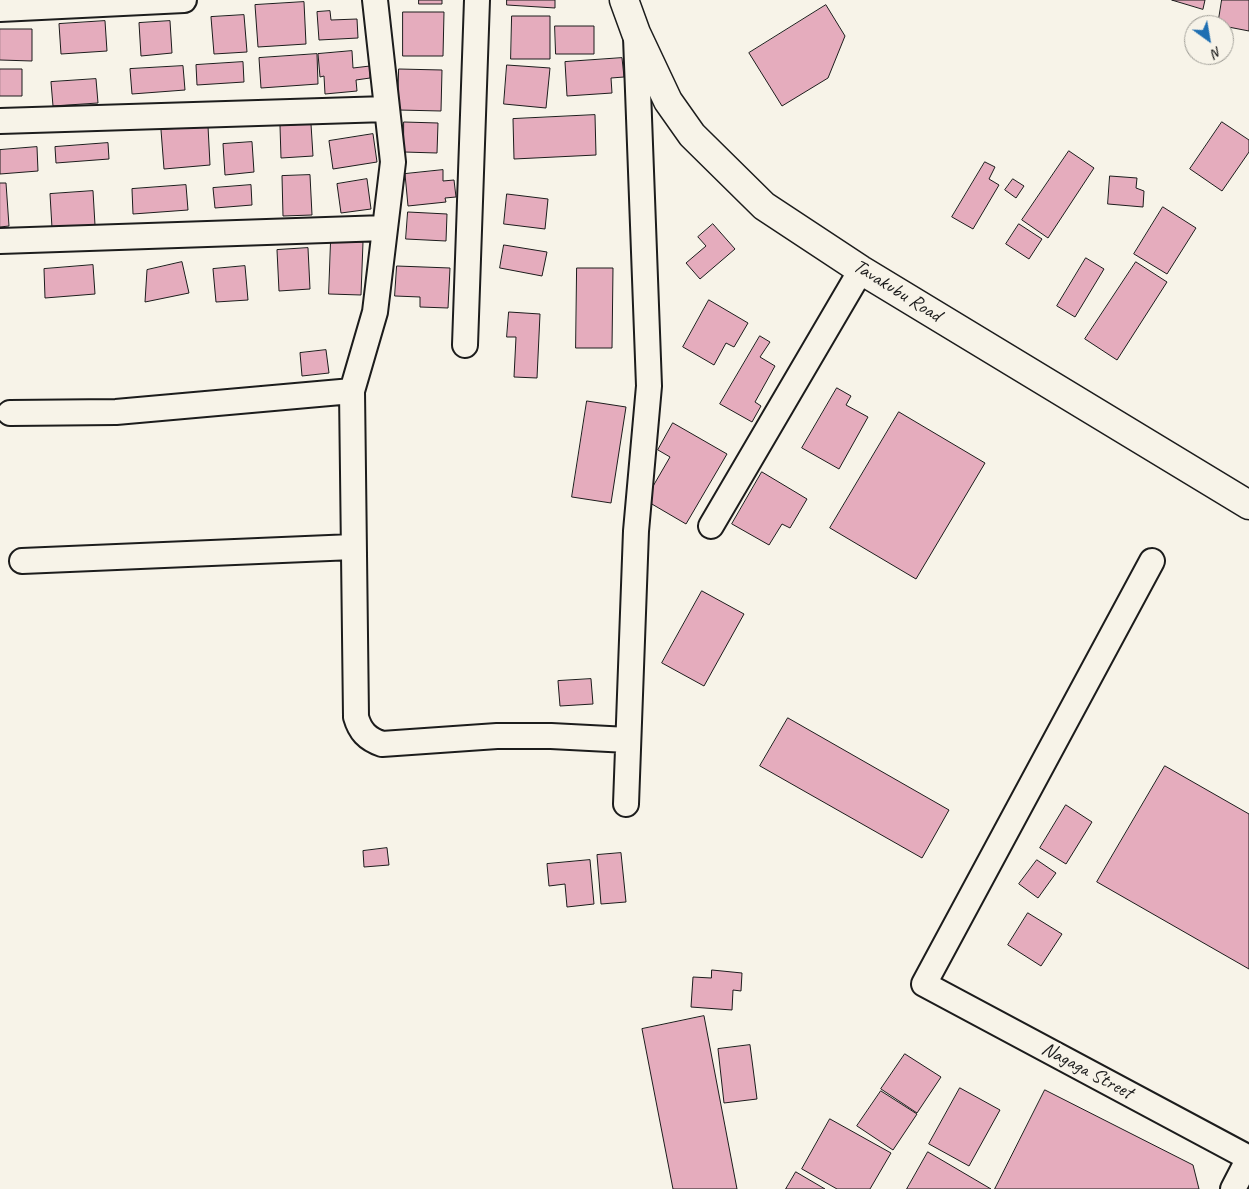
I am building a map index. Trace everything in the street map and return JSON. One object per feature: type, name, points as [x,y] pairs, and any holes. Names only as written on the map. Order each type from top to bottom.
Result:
[{"type":"main road","name":"Tavakubu Road","points":[[624,0],[636,32],[668,101],[692,135],[764,206],[861,270],[1249,505]]},
{"type":"street","points":[[0,8],[184,0]]},
{"type":"street","points":[[376,0],[393,162],[375,312],[352,392],[356,717],[358,724],[367,737],[382,744],[496,736],[551,736],[628,740]]},
{"type":"street","points":[[465,345],[477,0]]},
{"type":"street","points":[[626,804],[636,531],[649,386],[636,32]]},
{"type":"street","points":[[0,121],[387,109]]},
{"type":"street","points":[[0,241],[386,228]]},
{"type":"street","points":[[711,526],[861,270]]},
{"type":"street","points":[[10,413],[116,412],[352,392]]},
{"type":"street","points":[[22,561],[353,547]]},
{"type":"street","name":"Nagaga Street","points":[[1152,561],[924,984],[1249,1158]]},
{"type":"street","points":[[1233,1189],[1249,1158]]},
{"type":"building","points":[[419,0],[442,0],[442,4],[419,4]]},
{"type":"building","points":[[507,0],[555,0],[555,8],[507,5]]},
{"type":"building","points":[[1172,0],[1205,0],[1203,9]]},
{"type":"building","points":[[1222,0],[1249,0],[1249,31],[1234,28],[1234,15],[1220,15]]},
{"type":"building","points":[[304,2],[306,44],[258,47],[255,5]]},
{"type":"building","points":[[826,5],[845,36],[828,78],[782,106],[749,53]]},
{"type":"building","points":[[330,11],[331,20],[357,19],[358,38],[319,40],[317,12]]},
{"type":"building","points":[[403,12],[444,12],[443,56],[403,56]]},
{"type":"building","points":[[244,15],[247,52],[214,54],[211,17]]},
{"type":"building","points":[[512,16],[550,16],[550,59],[511,59]]},
{"type":"building","points":[[105,21],[107,51],[61,54],[59,24]]},
{"type":"building","points":[[170,21],[172,53],[141,56],[139,23]]},
{"type":"building","points":[[555,26],[594,26],[594,54],[556,54]]},
{"type":"building","points":[[0,29],[32,29],[32,61],[0,60]]},
{"type":"building","points":[[352,51],[353,68],[370,66],[370,78],[356,80],[357,91],[325,94],[324,76],[320,77],[318,54]]},
{"type":"building","points":[[317,54],[318,84],[261,88],[259,58]]},
{"type":"building","points":[[622,58],[624,77],[611,78],[612,93],[567,96],[565,62]]},
{"type":"building","points":[[243,62],[244,82],[197,85],[196,65]]},
{"type":"building","points":[[507,65],[550,68],[546,108],[504,104]]},
{"type":"building","points":[[183,66],[185,90],[132,94],[130,69]]},
{"type":"building","points":[[0,69],[22,69],[22,96],[0,96]]},
{"type":"building","points":[[399,69],[442,70],[441,111],[398,110]]},
{"type":"building","points":[[96,79],[98,103],[53,106],[51,82]]},
{"type":"building","points":[[595,115],[596,155],[514,159],[513,119]]},
{"type":"building","points":[[404,122],[438,123],[437,153],[404,152]]},
{"type":"building","points":[[1222,122],[1249,140],[1249,152],[1222,191],[1190,169]]},
{"type":"building","points":[[311,124],[313,156],[281,158],[280,126]]},
{"type":"building","points":[[208,126],[210,165],[164,169],[161,130]]},
{"type":"building","points":[[373,134],[377,162],[333,169],[329,141]]},
{"type":"building","points":[[252,142],[254,172],[225,175],[223,144]]},
{"type":"building","points":[[108,143],[109,159],[56,163],[55,147]]},
{"type":"building","points":[[37,147],[38,171],[0,174],[0,150]]},
{"type":"building","points":[[1069,151],[1094,168],[1048,238],[1022,220]]},
{"type":"building","points":[[985,162],[995,167],[989,179],[999,185],[973,229],[952,217]]},
{"type":"building","points":[[443,170],[443,181],[454,180],[456,197],[445,198],[446,202],[408,206],[405,174]]},
{"type":"building","points":[[310,175],[312,215],[283,216],[282,176]]},
{"type":"building","points":[[1110,176],[1137,178],[1136,188],[1144,191],[1143,207],[1108,204]]},
{"type":"building","points":[[367,179],[371,209],[341,213],[337,184]]},
{"type":"building","points":[[1013,179],[1024,186],[1016,198],[1005,190]]},
{"type":"building","points":[[0,183],[6,183],[9,226],[0,227]]},
{"type":"building","points":[[186,185],[188,210],[133,214],[132,189]]},
{"type":"building","points":[[251,185],[252,205],[215,208],[213,188]]},
{"type":"building","points":[[93,191],[95,225],[52,228],[50,194]]},
{"type":"building","points":[[507,194],[548,199],[545,229],[504,224]]},
{"type":"building","points":[[1163,207],[1196,228],[1167,274],[1134,254]]},
{"type":"building","points":[[408,212],[447,214],[446,241],[406,239]]},
{"type":"building","points":[[713,224],[735,249],[700,279],[686,263],[706,246],[698,237]]},
{"type":"building","points":[[1019,224],[1042,239],[1029,259],[1006,244]]},
{"type":"building","points":[[331,240],[363,242],[361,295],[329,294]]},
{"type":"building","points":[[504,245],[547,252],[542,276],[500,268]]},
{"type":"building","points":[[308,248],[310,289],[279,291],[277,250]]},
{"type":"building","points":[[1086,258],[1104,269],[1075,317],[1057,306]]},
{"type":"building","points":[[182,262],[189,293],[145,302],[147,270]]},
{"type":"building","points":[[1136,262],[1167,282],[1117,360],[1085,339]]},
{"type":"building","points":[[93,265],[95,294],[45,298],[44,269]]},
{"type":"building","points":[[245,266],[248,300],[216,302],[213,269]]},
{"type":"building","points":[[397,266],[450,268],[448,308],[420,307],[420,297],[395,296]]},
{"type":"building","points":[[577,268],[613,268],[612,348],[576,348]]},
{"type":"building","points":[[709,300],[748,323],[734,347],[726,343],[714,365],[683,347]]},
{"type":"building","points":[[509,312],[540,314],[537,378],[514,377],[516,337],[507,337]]},
{"type":"building","points":[[760,336],[770,342],[760,357],[775,366],[755,402],[761,406],[752,422],[720,404]]},
{"type":"building","points":[[326,350],[329,373],[302,376],[300,353]]},
{"type":"building","points":[[837,388],[851,396],[846,405],[868,417],[839,469],[802,448]]},
{"type":"building","points":[[587,401],[626,407],[611,503],[572,497]]},
{"type":"building","points":[[899,412],[985,463],[916,579],[830,528]]},
{"type":"building","points":[[673,423],[727,454],[686,524],[645,500],[670,457],[658,450]]},
{"type":"building","points":[[762,472],[807,499],[790,528],[782,524],[769,545],[732,524]]},
{"type":"building","points":[[702,591],[744,614],[704,686],[662,663]]},
{"type":"building","points":[[591,679],[593,704],[560,706],[558,681]]},
{"type":"building","points":[[788,718],[949,810],[922,858],[760,766]]},
{"type":"building","points":[[1165,766],[1249,814],[1249,969],[1097,882]]},
{"type":"building","points":[[1066,805],[1092,822],[1066,864],[1040,848]]},
{"type":"building","points":[[387,848],[389,865],[364,867],[363,851]]},
{"type":"building","points":[[621,853],[626,902],[601,904],[597,855]]},
{"type":"building","points":[[590,860],[594,904],[567,907],[565,884],[549,886],[547,864]]},
{"type":"building","points":[[1037,860],[1056,873],[1038,898],[1019,884]]},
{"type":"building","points":[[1028,913],[1062,934],[1041,966],[1008,945]]},
{"type":"building","points":[[712,970],[742,973],[741,991],[733,990],[732,1010],[691,1007],[693,977],[711,978]]},
{"type":"building","points":[[704,1016],[737,1189],[673,1189],[642,1029]]},
{"type":"building","points":[[750,1045],[757,1099],[724,1103],[718,1049]]},
{"type":"building","points":[[905,1054],[941,1077],[917,1113],[881,1089]]},
{"type":"building","points":[[960,1088],[1000,1110],[969,1166],[929,1144]]},
{"type":"building","points":[[1045,1090],[1193,1165],[1199,1189],[995,1189]]},
{"type":"building","points":[[881,1091],[917,1114],[893,1150],[857,1126]]},
{"type":"building","points":[[830,1119],[891,1153],[870,1189],[837,1189],[802,1169]]},
{"type":"building","points":[[928,1152],[991,1189],[907,1189]]},
{"type":"building","points":[[796,1172],[825,1189],[786,1189]]}]
